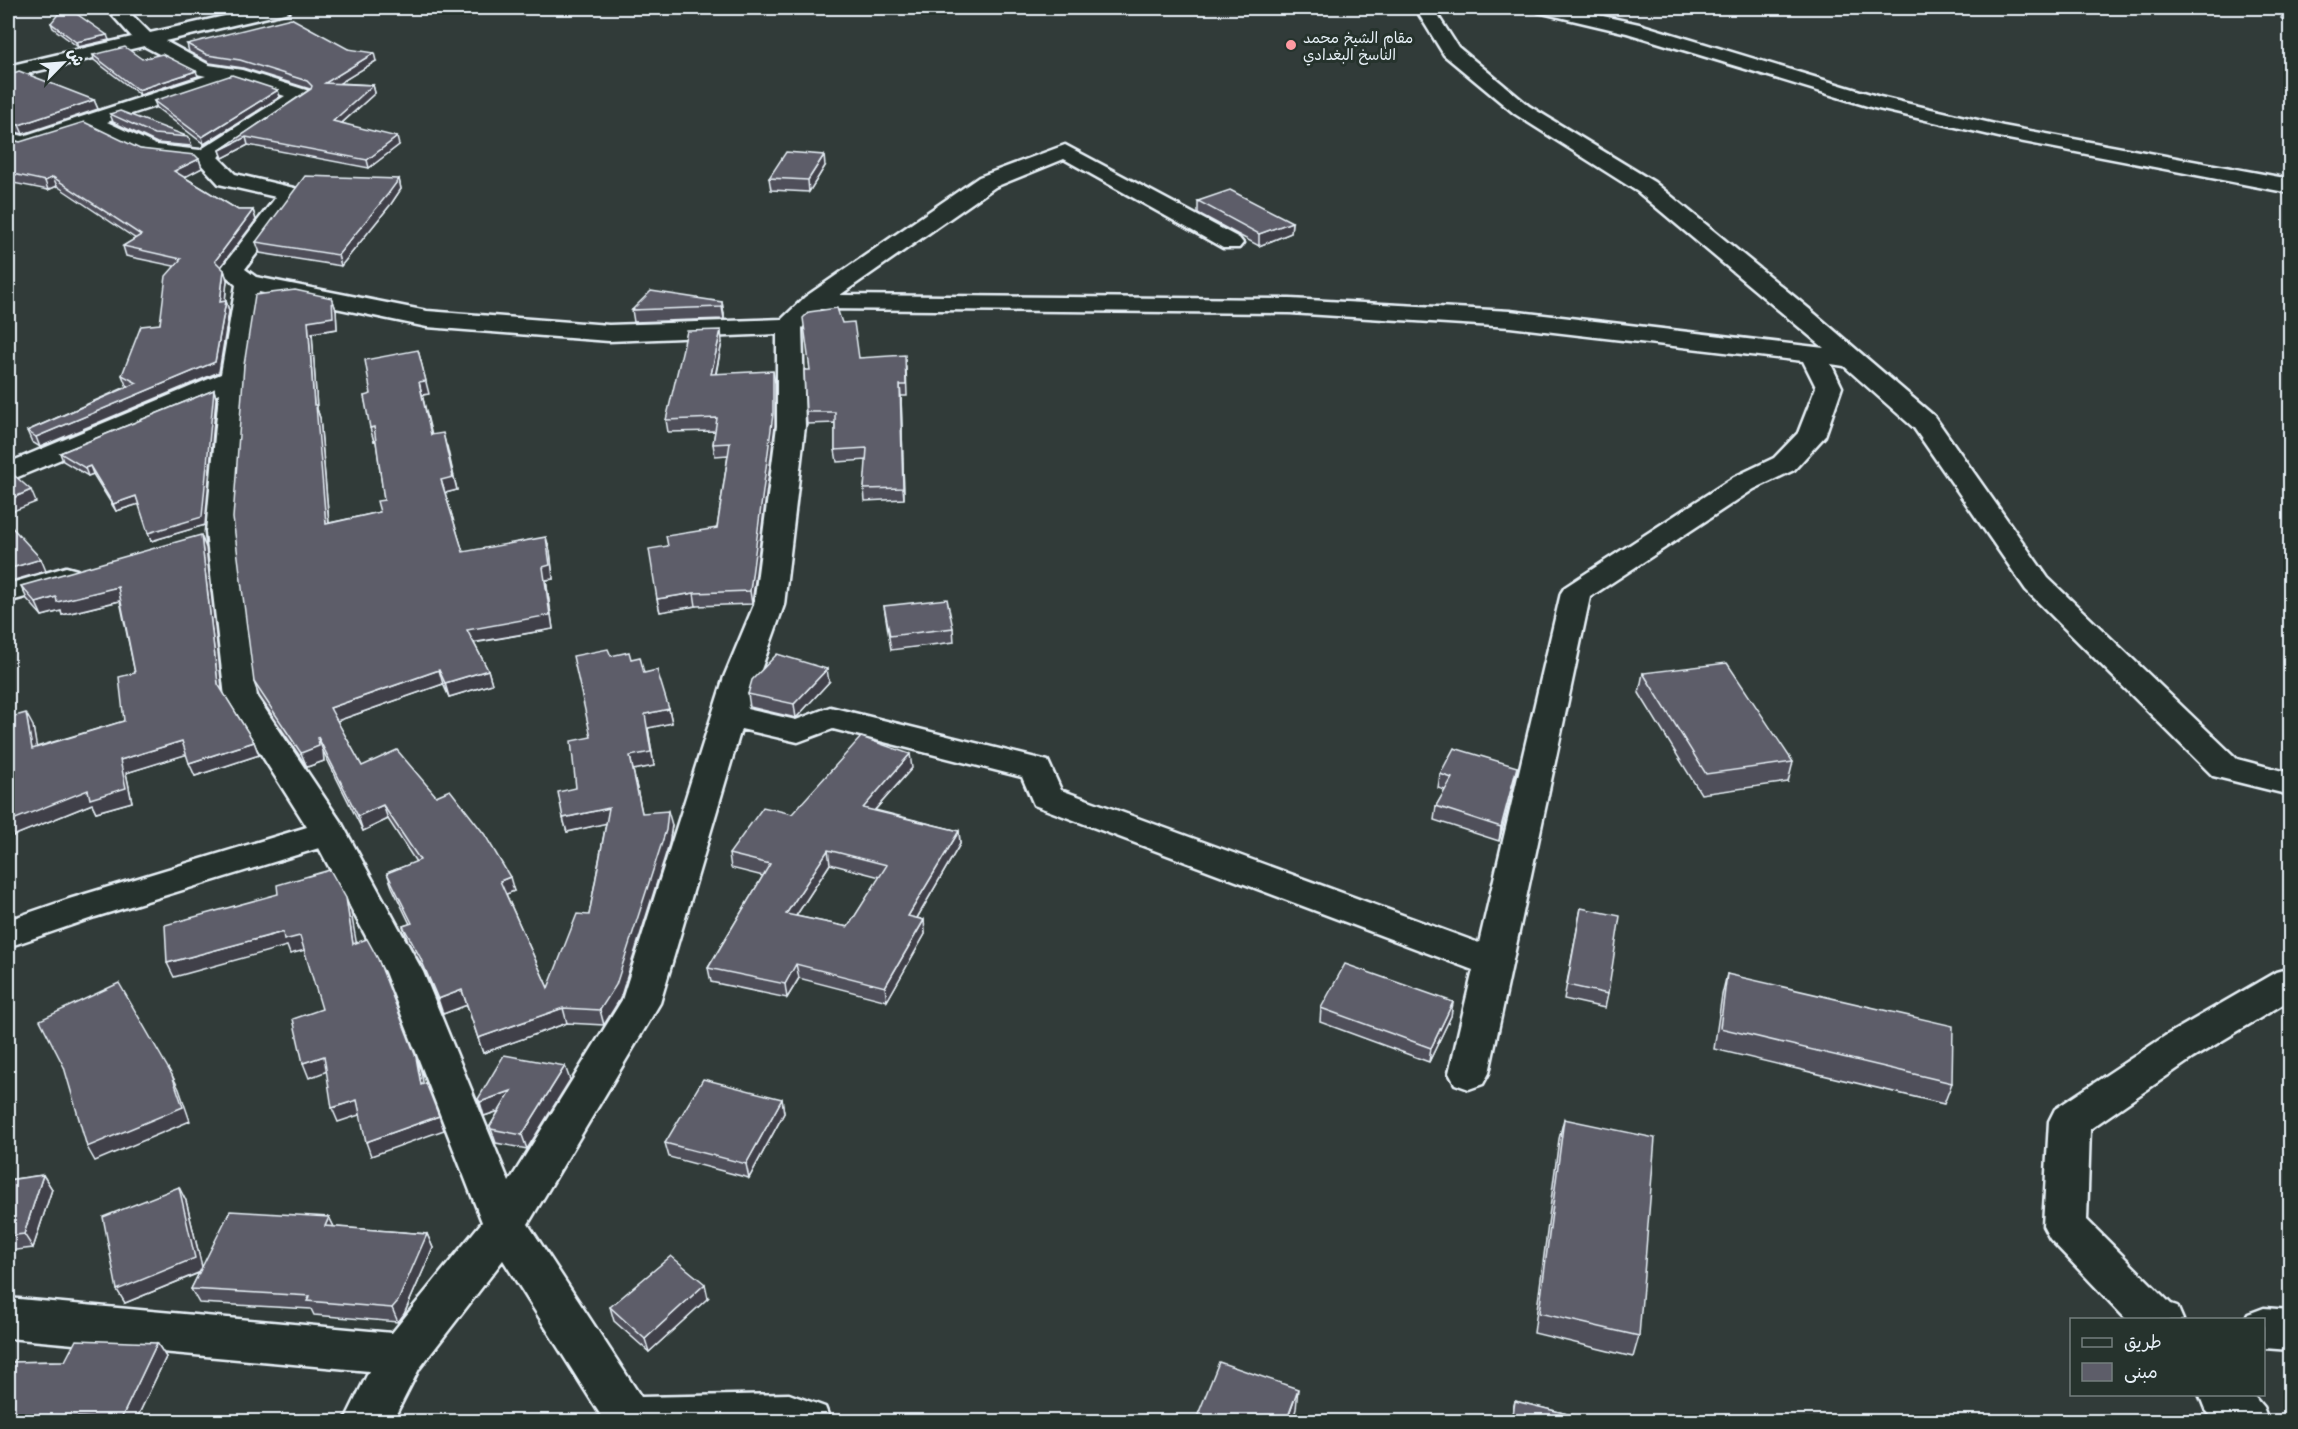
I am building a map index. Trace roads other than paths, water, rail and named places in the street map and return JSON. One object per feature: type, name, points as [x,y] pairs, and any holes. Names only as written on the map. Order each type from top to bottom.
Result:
[{"type":"street","points":[[87,121],[152,151],[205,156],[302,95],[235,74],[204,70],[144,38],[115,8]]},
{"type":"street","points":[[8,72],[144,38],[282,8]]},
{"type":"street","points":[[1424,8],[1450,51],[1522,110],[1646,187],[1924,422],[2037,584],[2225,768],[2290,784]]},
{"type":"street","points":[[1545,8],[1632,28],[1874,102],[2003,132],[2290,186]]},
{"type":"street","points":[[13,144],[235,74]]},
{"type":"street","points":[[205,156],[227,179],[290,194],[232,270],[248,283],[427,319],[609,333],[789,326],[814,302],[987,182],[1065,151],[1231,243]]},
{"type":"street","points":[[248,283],[210,535],[242,697],[329,833],[404,972],[505,1225],[619,1401],[628,1420],[789,1416],[808,1422]]},
{"type":"street","points":[[814,302],[1290,306],[1510,319],[1852,359]]},
{"type":"street","points":[[367,1422],[403,1354],[505,1225],[641,1003],[728,715],[769,604],[791,426],[789,326]]},
{"type":"street","points":[[1469,1073],[1576,593],[1744,483],[1784,464],[1791,457],[1811,436],[1829,387],[1813,354]]},
{"type":"street","points":[[8,473],[233,378]]},
{"type":"street","points":[[8,593],[98,567]]},
{"type":"street","points":[[728,715],[798,731],[830,718],[1036,769],[1046,797],[1493,963]]},
{"type":"street","points":[[8,934],[82,908],[329,833]]},
{"type":"street","points":[[2157,1318],[2065,1226],[2070,1121],[2179,1047],[2290,982]]},
{"type":"street","points":[[8,1318],[403,1354]]},
{"type":"street","points":[[2265,1328],[2290,1330]]},
{"type":"street","points":[[2223,1396],[2246,1422]]},
{"type":"place","name":"مقام الشيخ محمد الناسخ البغدادي","points":[[1291,45]]}]
